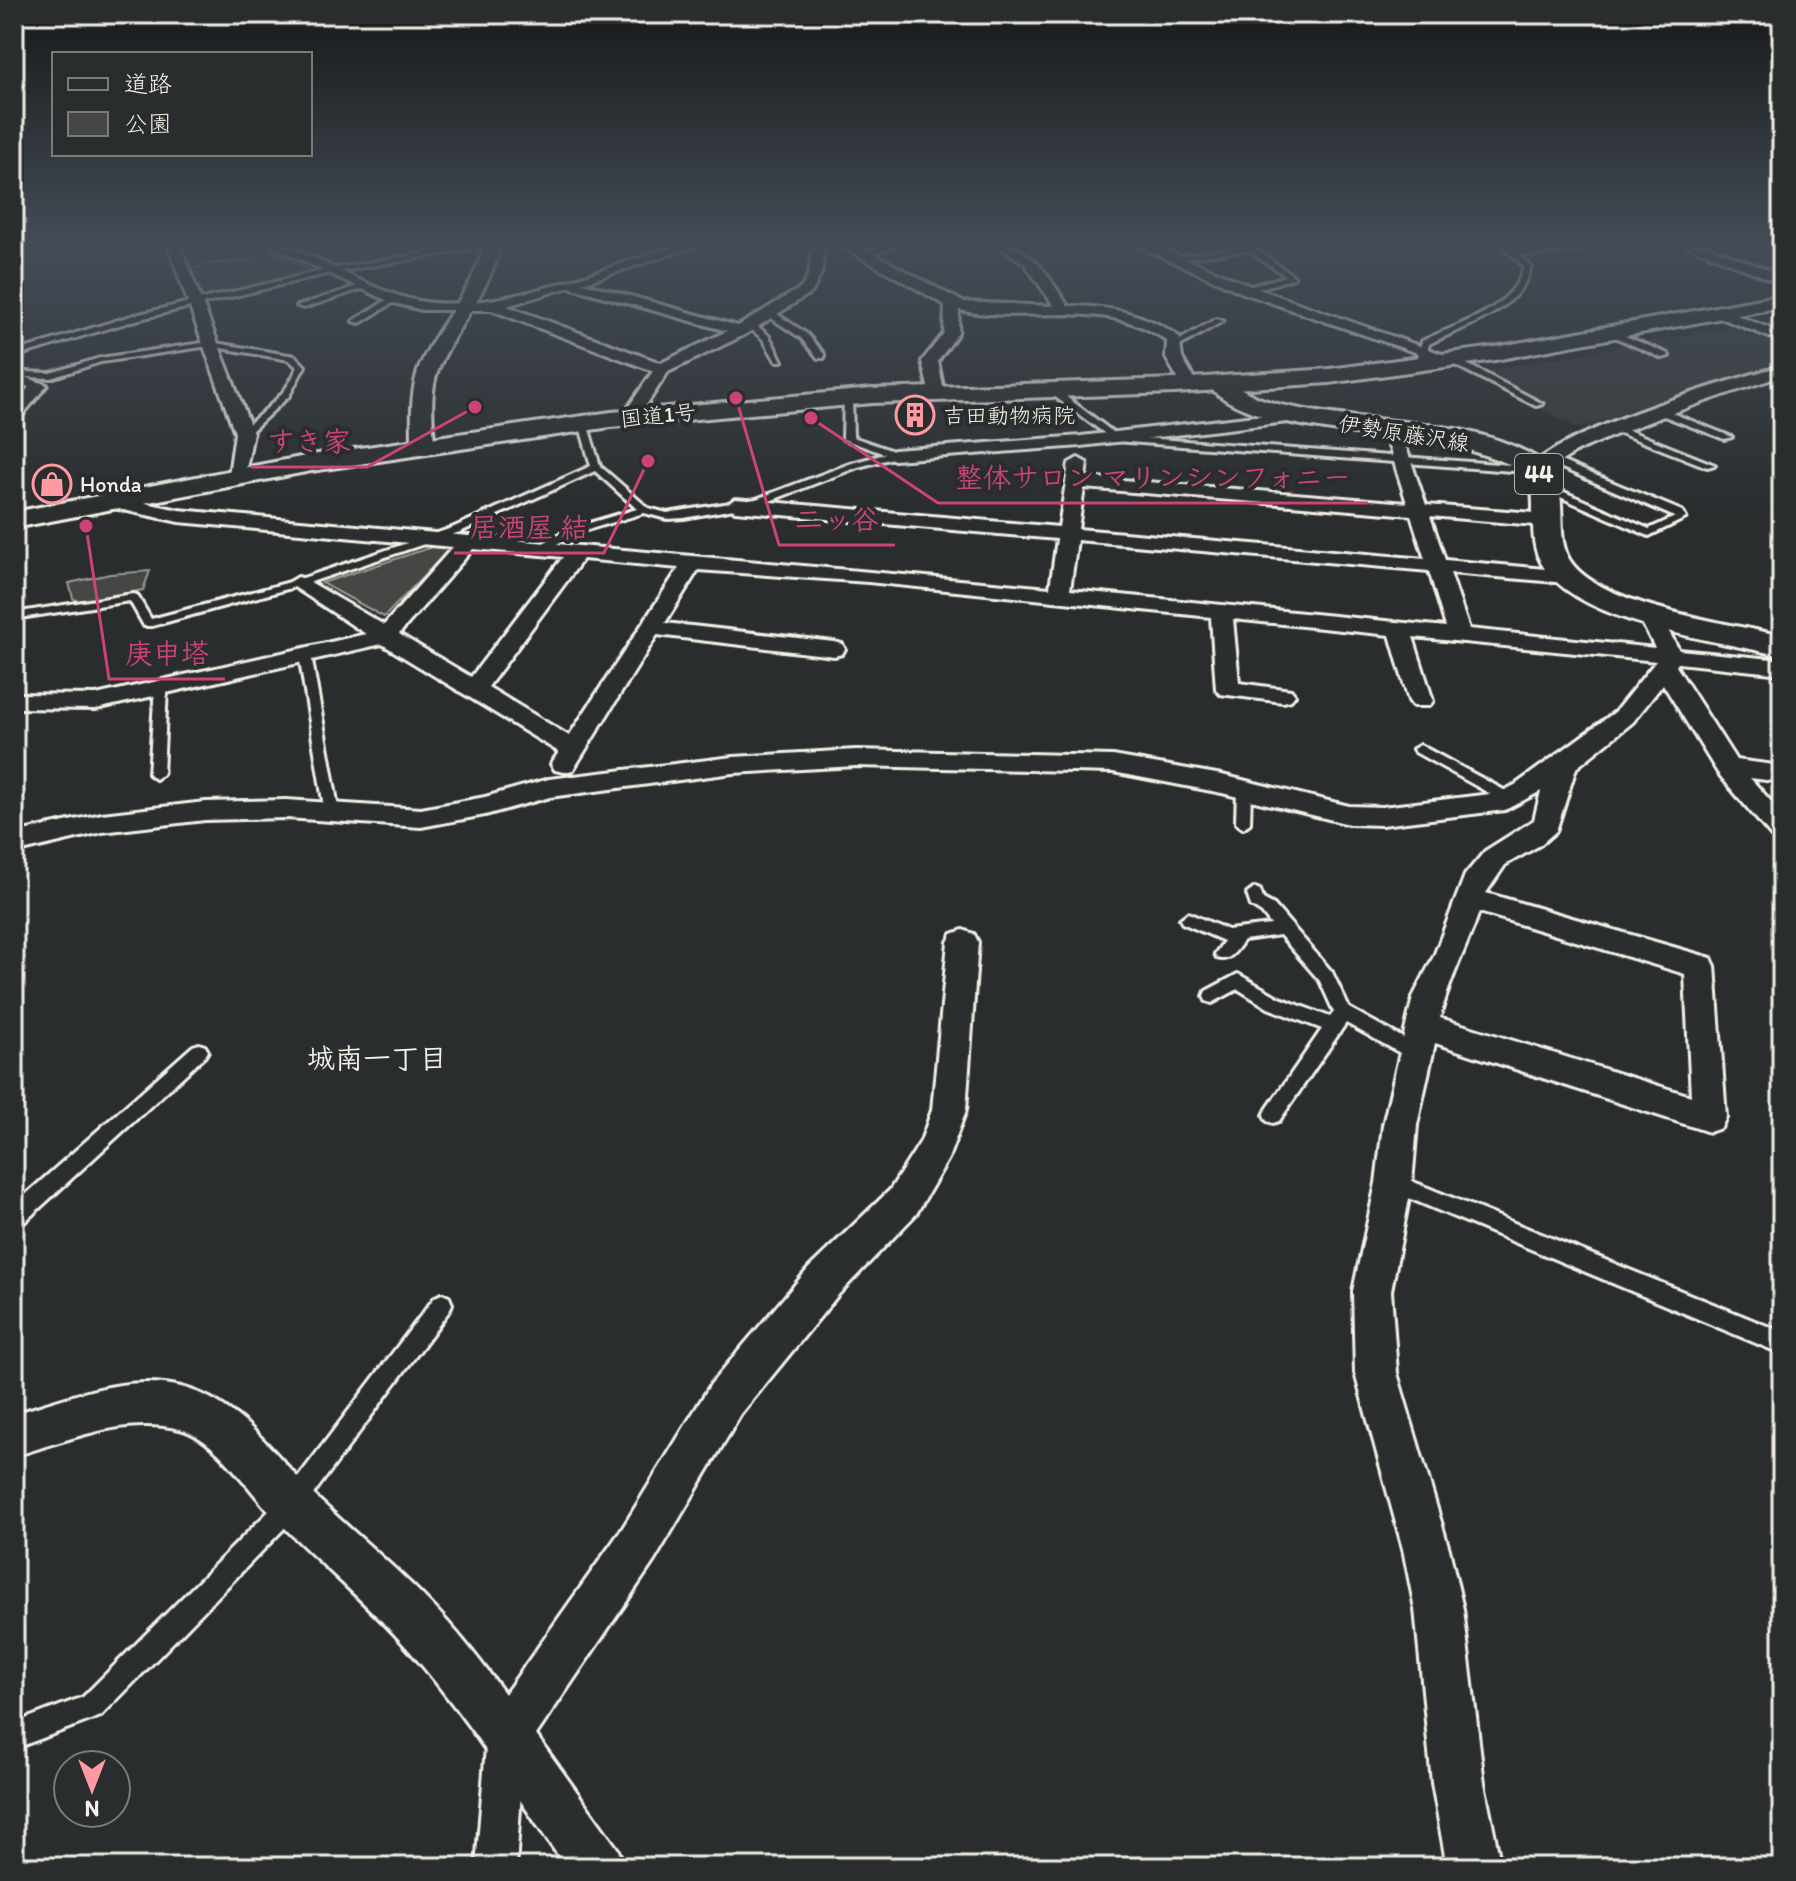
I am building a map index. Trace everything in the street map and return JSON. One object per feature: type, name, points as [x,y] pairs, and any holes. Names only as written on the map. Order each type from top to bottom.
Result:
[{"type":"main road","name":"国道1号","points":[[14,520],[238,475],[583,423],[848,397],[1219,383],[1421,359],[1454,361],[1609,334]]},
{"type":"main road","name":"伊勢原藤沢線","points":[[1219,383],[1235,395],[1299,416],[1464,440],[1516,458],[1544,472]]},
{"type":"main road","name":"44","points":[[1544,472],[1548,546],[1553,560],[1567,577]]},
{"type":"main road","points":[[1567,577],[1588,590],[1649,615],[1782,646]]},
{"type":"street","points":[[205,334],[244,433],[238,475]]},
{"type":"street","points":[[423,445],[422,404],[428,371],[447,334]]},
{"type":"street","points":[[568,334],[662,369]]},
{"type":"street","points":[[629,418],[662,369],[734,334]]},
{"type":"street","points":[[936,392],[930,361],[950,334]]},
{"type":"street","points":[[1167,334],[1175,345],[1174,358],[1189,384]]},
{"type":"street","points":[[1358,334],[1421,359]]},
{"type":"street","points":[[1544,472],[1559,452],[1615,428],[1782,371]]},
{"type":"street","points":[[14,378],[39,385],[14,414]]},
{"type":"street","points":[[894,455],[1115,438],[1299,416]]},
{"type":"street","points":[[1392,430],[1460,635]]},
{"type":"street","points":[[1059,595],[1081,441]]},
{"type":"street","points":[[1075,482],[1547,520]]},
{"type":"street","points":[[107,501],[179,516],[1059,595],[1460,635],[1667,660],[1782,667]]},
{"type":"street","points":[[735,505],[1567,577]]},
{"type":"street","points":[[15,702],[96,702],[386,636],[468,542]]},
{"type":"street","points":[[474,689],[578,552]]},
{"type":"street","points":[[549,788],[692,563]]},
{"type":"street","points":[[298,583],[573,749]]},
{"type":"street","points":[[1221,611],[1228,689],[1283,695]]},
{"type":"street","points":[[1649,615],[1687,708],[1727,767],[1782,830]]},
{"type":"street","points":[[651,628],[834,649]]},
{"type":"street","points":[[1399,629],[1421,701]]},
{"type":"street","points":[[14,843],[150,815],[255,809],[421,818],[485,806],[549,788],[733,765],[891,758],[1113,764],[1244,789],[1349,815],[1382,816],[1472,807],[1510,799],[1624,717],[1667,660]]},
{"type":"street","points":[[1474,1867],[1458,1783],[1439,1609],[1426,1549],[1384,1411],[1376,1373],[1372,1291],[1394,1183],[1400,1125],[1429,997],[1471,899],[1475,882],[1484,868],[1546,824],[1556,783],[1566,763],[1585,745]]},
{"type":"street","points":[[1727,767],[1782,774]]},
{"type":"street","points":[[1421,1040],[1709,1117],[1700,966],[1471,899]]},
{"type":"street","points":[[496,1867],[505,1737],[638,1545],[726,1399],[823,1282],[903,1202],[936,1148],[949,1110],[963,942]]},
{"type":"street","points":[[14,1435],[121,1406],[156,1404],[183,1409],[217,1424],[292,1504],[383,1586],[429,1637],[598,1867]]},
{"type":"lane","points":[[14,355],[80,334]]},
{"type":"lane","points":[[758,334],[766,338],[779,359]]},
{"type":"lane","points":[[801,334],[821,356]]},
{"type":"lane","points":[[1175,345],[1196,334]]},
{"type":"lane","points":[[1421,359],[1425,343],[1445,334]]},
{"type":"lane","points":[[1615,334],[1665,356]]},
{"type":"lane","points":[[14,378],[23,374],[51,376],[100,360],[209,344],[292,358],[301,366],[299,376],[265,415],[244,433]]},
{"type":"lane","points":[[1454,361],[1539,404]]},
{"type":"lane","points":[[1057,394],[1115,438],[1544,472],[1678,513],[1681,518],[1649,533],[1544,472]]},
{"type":"lane","points":[[848,397],[848,439],[894,455]]},
{"type":"lane","points":[[1659,411],[1727,437]]},
{"type":"lane","points":[[583,423],[596,467],[644,510],[667,516],[779,495],[855,465],[894,455]]},
{"type":"lane","points":[[1615,428],[1710,465]]},
{"type":"lane","points":[[14,616],[133,597],[148,624],[298,583],[433,538],[596,467]]},
{"type":"lane","points":[[540,549],[573,531],[644,510]]},
{"type":"lane","points":[[305,655],[332,813]]},
{"type":"lane","points":[[156,774],[161,687]]},
{"type":"lane","points":[[1420,749],[1510,799]]},
{"type":"lane","points":[[1243,823],[1244,789]]},
{"type":"lane","points":[[1255,894],[1256,902],[1268,909],[1326,977],[1338,1020],[1273,1115]]},
{"type":"lane","points":[[1188,919],[1227,936],[1284,929]]},
{"type":"lane","points":[[1223,954],[1241,933]]},
{"type":"lane","points":[[1212,996],[1238,981],[1274,1003],[1421,1040]]},
{"type":"lane","points":[[14,1218],[199,1051]]},
{"type":"lane","points":[[1394,1183],[1782,1343]]},
{"type":"lane","points":[[24,1732],[92,1707],[292,1504],[442,1304]]},
{"type":"shaded area","points":[[1694,334],[1763,334],[1782,342],[1782,367],[1684,393],[1579,429],[1473,373]]},
{"type":"green space","points":[[432,547],[451,548],[384,617],[322,583]]},
{"type":"green space","points":[[150,571],[143,590],[80,602],[73,598],[69,583],[110,574]]},
{"type":"place","name":"二ッ谷","points":[[736,398]]},
{"type":"place","name":"すき家","points":[[475,407]]},
{"type":"place","name":"吉田動物病院","points":[[915,415]]},
{"type":"place","name":"整体サロン マリンシンフォニー","points":[[811,418]]},
{"type":"place","name":"居酒屋 結","points":[[648,461]]},
{"type":"place","name":"Honda","points":[[52,484]]},
{"type":"place","name":"庚申塔","points":[[86,526]]},
{"type":"district","name":"城南一丁目","points":[[377,1058]]}]
